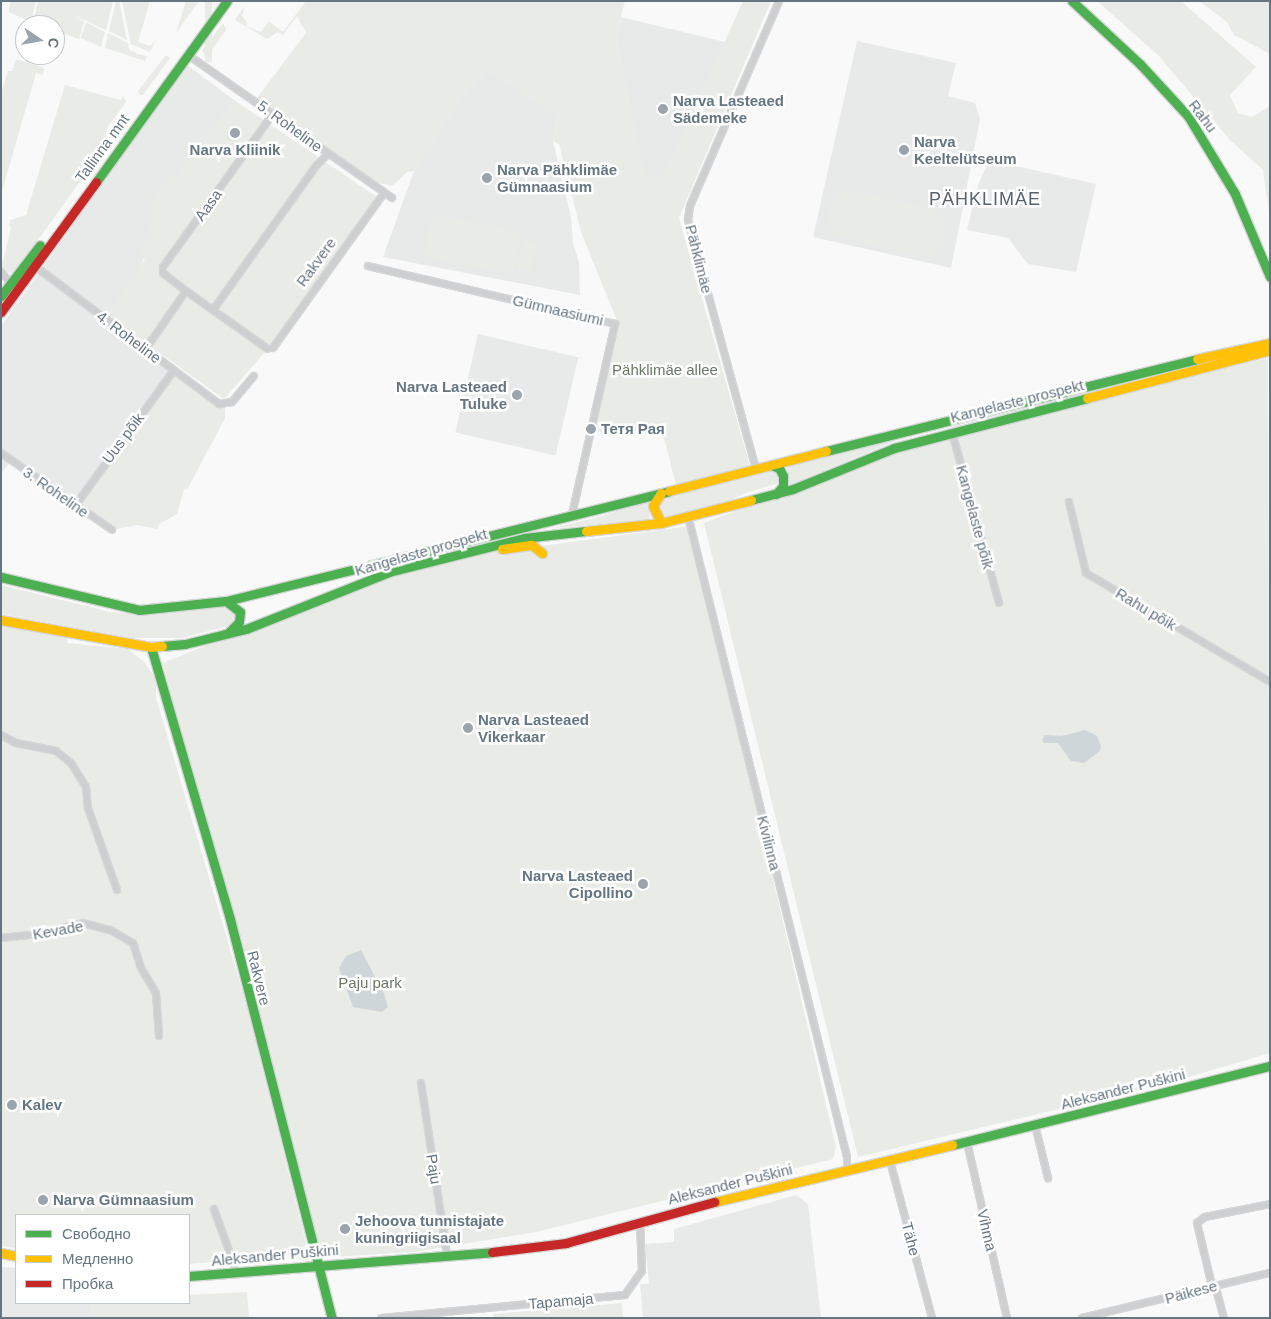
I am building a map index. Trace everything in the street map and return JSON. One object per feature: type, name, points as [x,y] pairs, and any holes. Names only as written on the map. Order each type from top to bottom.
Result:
[{"type":"main road","name":"Tallinna mnt","points":[[1,312],[31,262],[218,1]]},
{"type":"main road","name":"Tallinna mnt","points":[[1,296],[31,262],[188,55],[226,1]]},
{"type":"main road","name":"Rahu","points":[[1072,1],[1140,64],[1188,116],[1235,194],[1270,277]]},
{"type":"main road","points":[[1265,343],[1270,334]]},
{"type":"main road","name":"Kangelaste prospekt","points":[[1,577],[139,610],[226,601],[1265,343]]},
{"type":"main road","name":"Kangelaste prospekt","points":[[1,620],[151,647],[185,644],[227,634],[369,579],[474,549],[540,536],[661,523],[776,494],[894,448],[1268,353]]},
{"type":"main road","points":[[771,466],[779,468],[783,476],[783,486],[776,494]]},
{"type":"main road","points":[[661,493],[653,506],[661,523]]},
{"type":"main road","points":[[540,523],[540,536]]},
{"type":"main road","points":[[474,549],[532,545],[542,553]]},
{"type":"main road","points":[[226,601],[240,612],[239,622],[227,634]]},
{"type":"main road","name":"Rakvere","points":[[151,647],[230,919],[332,1318]]},
{"type":"main road","name":"Aleksander Puškini","points":[[190,1276],[537,1248],[847,1169],[890,1161],[1270,1066]]},
{"type":"main road","points":[[1,1254],[15,1256]]},
{"type":"street","name":"Pähklimäe","points":[[756,470],[688,220],[690,206],[779,1]]},
{"type":"street","name":"5. Roheline","points":[[188,55],[392,198]]},
{"type":"street","name":"Aasa","points":[[270,348],[186,291],[163,273],[163,267],[273,114]]},
{"type":"street","points":[[213,310],[316,165],[328,154]]},
{"type":"street","name":"Rakvere","points":[[270,348],[384,193]]},
{"type":"street","name":"4. Roheline","points":[[31,262],[145,350],[225,405],[254,376]]},
{"type":"street","name":"Gümnaasiumi","points":[[368,266],[616,324],[572,515]]},
{"type":"street","points":[[1,272],[11,283]]},
{"type":"street","points":[[145,350],[186,291]]},
{"type":"street","name":"Uus põik","points":[[75,506],[174,370]]},
{"type":"street","name":"Kangelaste põik","points":[[952,432],[999,603]]},
{"type":"street","name":"3. Roheline","points":[[1,453],[112,530]]},
{"type":"street","name":"Rahu põik","points":[[1069,502],[1086,573],[1270,682]]},
{"type":"street","name":"Kivilinna","points":[[688,516],[847,1157],[847,1169]]},
{"type":"street","points":[[1,735],[16,743],[56,751],[71,763],[86,787],[88,808],[116,890]]},
{"type":"street","name":"Kevade","points":[[1,938],[38,934],[83,923],[112,931],[133,943],[141,968],[156,993],[159,1036]]},
{"type":"street","name":"Paju","points":[[421,1083],[447,1255]]},
{"type":"street","points":[[1035,1125],[1048,1178]]},
{"type":"street","name":"Vihma","points":[[966,1142],[1007,1318]]},
{"type":"street","name":"Tähe","points":[[890,1161],[932,1318]]},
{"type":"street","points":[[1224,1318],[1213,1286],[1197,1225],[1199,1220],[1270,1204]]},
{"type":"street","points":[[214,1209],[236,1273]]},
{"type":"street","name":"Tapamaja","points":[[381,1318],[437,1315],[625,1295],[642,1271],[640,1222]]},
{"type":"street","name":"Päikese","points":[[1082,1318],[1270,1273]]},
{"type":"shaded area","name":"Narva Lasteaed Sädemeke","points":[[621,17],[725,42],[664,177],[644,176],[616,37]]},
{"type":"shaded area","name":"Narva Keeltelütseum","points":[[857,41],[956,63],[948,96],[975,103],[980,119],[951,268],[813,237]]},
{"type":"shaded area","points":[[187,65],[234,100],[180,172],[159,215],[140,268],[106,317],[174,370],[75,506],[12,461],[1,473],[1,326]]},
{"type":"shaded area","name":"Narva Pähklimäe Gümnaasium","points":[[487,70],[558,115],[553,141],[571,217],[573,244],[579,262],[580,295],[383,257],[414,171],[461,98]]},
{"type":"shaded area","points":[[989,160],[1096,184],[1076,272],[1028,264],[1008,238],[967,230],[978,185]]},
{"type":"shaded area","name":"Narva Lasteaed Tuluke","points":[[478,334],[578,357],[556,456],[455,432]]},
{"type":"shaded area","points":[[1085,730],[1097,736],[1101,746],[1100,751],[1084,763],[1071,761],[1058,743],[1044,743],[1042,740],[1045,735],[1062,736]]},
{"type":"shaded area","points":[[361,950],[384,994],[388,1007],[382,1012],[353,1007],[339,968],[346,956]]},
{"type":"shaded area","points":[[796,1195],[808,1204],[821,1318],[643,1318],[640,1284],[649,1284],[645,1244],[674,1242],[674,1229]]},
{"type":"shaded area","points":[[1,1267],[15,1268],[15,1304],[93,1304],[90,1318],[1,1318]]},
{"type":"green space","points":[[10,1],[36,1],[33,15],[16,15],[9,12]]},
{"type":"green space","points":[[38,1],[113,1],[106,30],[71,14],[84,21],[79,39],[65,34],[65,15],[35,15]]},
{"type":"green space","points":[[116,1],[119,1],[127,40],[109,31]]},
{"type":"green space","points":[[122,1],[150,1],[138,42],[150,46],[155,41],[150,52],[131,44]]},
{"type":"green space","points":[[186,1],[199,1],[176,33]]},
{"type":"green space","points":[[205,1],[212,1],[212,62],[205,62]]},
{"type":"green space","name":"Pähklimäe allee","points":[[306,1],[625,1],[616,37],[644,175],[664,177],[743,1],[771,1],[679,218],[750,466],[676,485],[661,426],[620,436],[594,430],[618,323],[581,232],[559,144],[553,141],[558,115],[487,70],[461,98],[414,171],[407,172],[392,186],[376,182],[257,98],[306,33],[297,16],[283,35],[278,32],[267,39],[235,20],[245,6],[242,16],[247,22],[246,26],[261,32],[269,21],[283,32]]},
{"type":"green space","points":[[1097,1],[1181,1],[1256,67],[1230,95],[1238,113],[1252,117],[1270,106],[1270,219],[1263,170],[1230,140],[1158,55]]},
{"type":"green space","points":[[1199,1],[1270,1],[1270,54],[1234,35],[1227,22]]},
{"type":"green space","points":[[86,22],[105,32],[101,47],[81,38]]},
{"type":"green space","points":[[223,23],[226,30],[206,58],[202,50]]},
{"type":"green space","points":[[108,33],[128,43],[129,50],[147,56],[145,61],[105,48]]},
{"type":"green space","points":[[166,55],[170,58],[143,95],[140,95],[138,91]]},
{"type":"green space","points":[[15,62],[15,65],[35,65],[44,68],[43,75],[36,73],[1,195],[1,94],[8,71],[12,71]]},
{"type":"green space","points":[[189,69],[197,75],[191,73],[114,175]]},
{"type":"green space","points":[[65,85],[121,100],[123,95],[126,102],[107,128],[105,142],[95,161],[14,273],[10,273],[1,269],[11,228],[9,225],[11,220],[26,215]]},
{"type":"green space","points":[[234,100],[380,199],[277,338],[224,399],[107,315],[145,259],[138,253],[153,233],[146,228],[156,205],[123,179],[152,199],[172,172],[177,175]]},
{"type":"green space","points":[[851,189],[937,210],[946,223],[943,245],[931,255],[916,257],[835,236],[828,224],[829,204],[837,194]]},
{"type":"green space","points":[[432,213],[522,232],[513,275],[423,256]]},
{"type":"green space","points":[[524,240],[538,244],[530,272],[516,268]]},
{"type":"green space","points":[[1268,358],[1270,1053],[1172,1082],[858,1157],[704,523],[919,441]]},
{"type":"green space","points":[[174,370],[225,405],[225,418],[188,488],[184,489],[177,514],[159,524],[158,529],[137,525],[112,530],[75,506]]},
{"type":"green space","points":[[894,439],[895,441],[789,485],[787,466]]},
{"type":"green space","points":[[771,470],[780,475],[779,483],[745,493],[731,500],[666,517],[657,507],[663,500],[704,487]]},
{"type":"green space","points":[[648,500],[650,520],[554,528],[599,517]]},
{"type":"green space","name":"Paju park","points":[[690,526],[836,1147],[833,1159],[536,1232],[414,1252],[316,1258],[163,663],[361,582],[474,555]]},
{"type":"green space","points":[[1,585],[110,612],[154,615],[227,606],[235,611],[236,617],[228,626],[182,638],[132,638],[1,614]]},
{"type":"green space","points":[[1,625],[68,638],[67,643],[128,649],[144,662],[156,679],[156,698],[246,1003],[306,1243],[301,1255],[190,1264],[190,1214],[15,1214],[15,1248],[1,1246]]},
{"type":"green space","points":[[247,1292],[249,1318],[90,1318],[93,1304],[190,1304],[190,1295]]},
{"type":"green space","points":[[622,1303],[623,1318],[494,1318],[493,1314]]},
{"type":"traffic: fast","points":[[96,182],[227,1]]},
{"type":"traffic: fast","points":[[1072,1],[1140,64],[1188,116],[1235,194],[1270,277]]},
{"type":"traffic: fast","points":[[1,296],[40,245]]},
{"type":"traffic: fast","points":[[826,451],[1197,359]]},
{"type":"traffic: fast","points":[[751,500],[793,489],[894,448],[1087,398]]},
{"type":"traffic: fast","points":[[771,465],[779,468],[783,476],[783,486],[776,494]]},
{"type":"traffic: fast","points":[[1,577],[139,610],[226,601],[669,491]]},
{"type":"traffic: fast","points":[[162,646],[185,644],[246,629],[389,572],[524,538],[586,531]]},
{"type":"traffic: fast","points":[[226,601],[240,612],[239,622],[229,632]]},
{"type":"traffic: fast","points":[[151,647],[230,919],[332,1318]]},
{"type":"traffic: fast","points":[[952,1145],[1270,1066]]},
{"type":"traffic: fast","points":[[190,1276],[492,1252]]},
{"type":"traffic: slow","points":[[1197,359],[1270,343]]},
{"type":"traffic: slow","points":[[1087,398],[1270,350]]},
{"type":"traffic: slow","points":[[669,491],[826,451]]},
{"type":"traffic: slow","points":[[661,493],[653,506],[661,523]]},
{"type":"traffic: slow","points":[[586,531],[661,523],[751,500]]},
{"type":"traffic: slow","points":[[502,549],[532,545],[542,553]]},
{"type":"traffic: slow","points":[[1,620],[151,647],[162,646]]},
{"type":"traffic: slow","points":[[714,1202],[952,1145]]},
{"type":"traffic: slow","points":[[1,1253],[15,1256]]},
{"type":"traffic: jam","points":[[1,312],[96,182]]},
{"type":"traffic: jam","points":[[492,1252],[566,1243],[714,1202]]},
{"type":"place","name":"Narva Lasteaed Sädemeke","points":[[663,109]]},
{"type":"place","name":"Narva Kliinik","points":[[235,133]]},
{"type":"place","name":"Narva Keeltelütseum","points":[[904,150]]},
{"type":"place","name":"Narva Pähklimäe Gümnaasium","points":[[487,178]]},
{"type":"place","name":"Narva Lasteaed Tuluke","points":[[517,395]]},
{"type":"place","name":"Тетя Рая","points":[[591,429]]},
{"type":"place","name":"Narva Lasteaed Vikerkaar","points":[[468,728]]},
{"type":"place","name":"Narva Lasteaed Cipollino","points":[[643,884]]},
{"type":"place","name":"Kalev","points":[[12,1105]]},
{"type":"place","name":"Narva Gümnaasium","points":[[43,1200]]},
{"type":"place","name":"Jehoova tunnistajate kuningriigisaal","points":[[345,1229]]},
{"type":"district","name":"PÄHKLIMÄE","points":[[985,199]]}]
